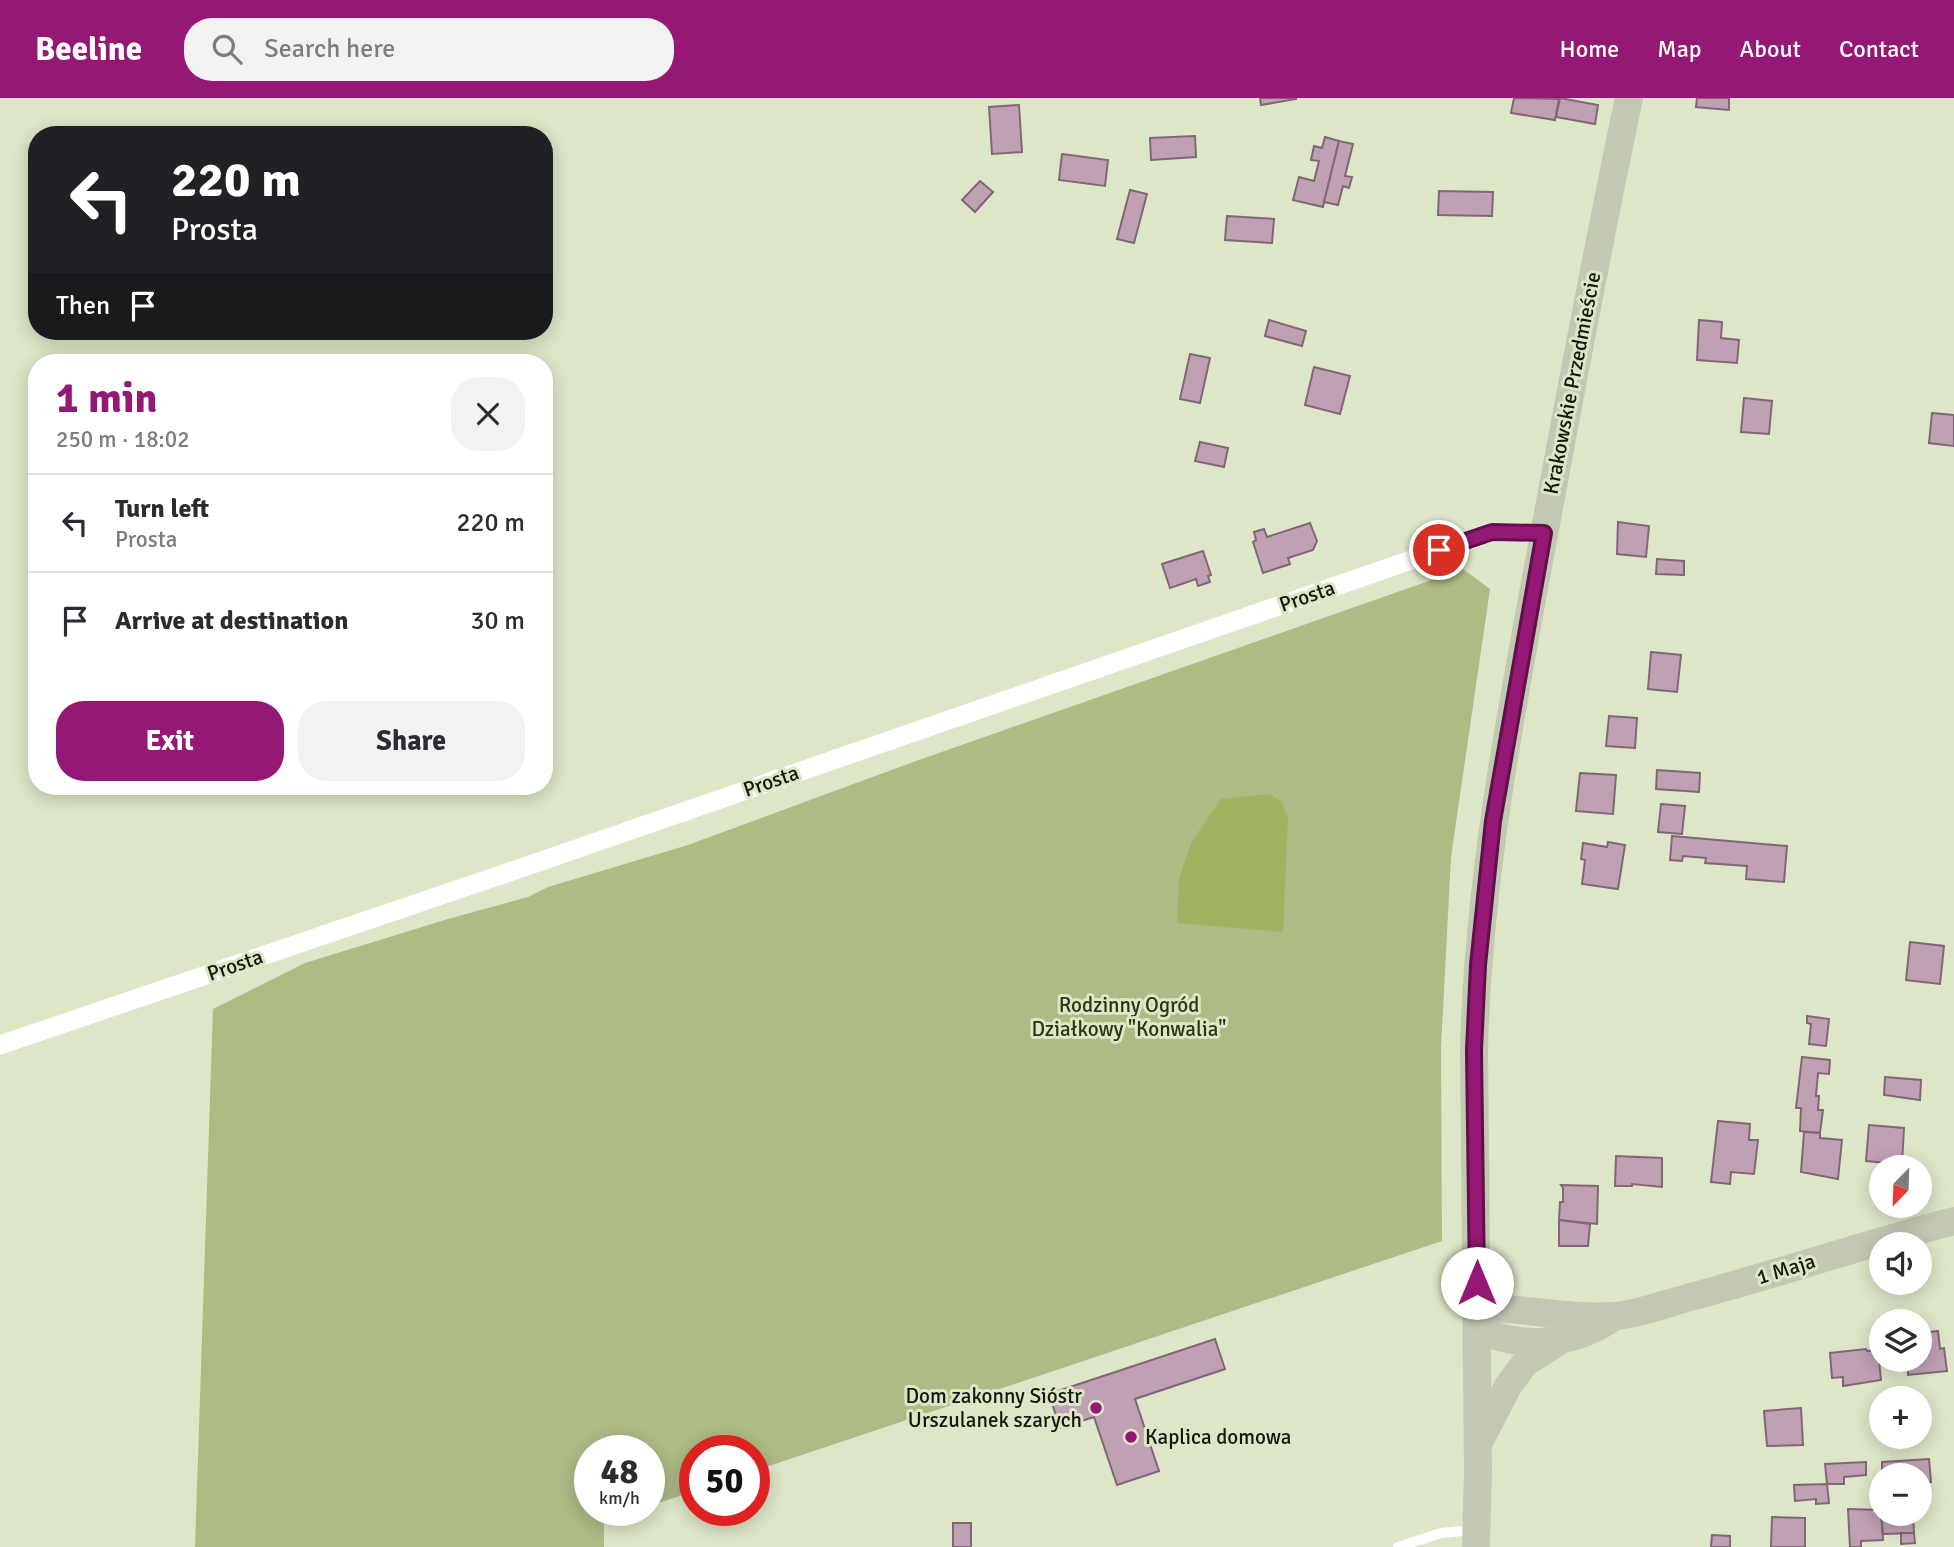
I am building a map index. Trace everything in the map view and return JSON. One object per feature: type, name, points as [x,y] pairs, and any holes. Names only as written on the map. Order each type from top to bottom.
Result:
[{"type":"main road","name":"Krakowskie Przedmieście","points":[[1476,1539],[1474,1050],[1478,965],[1493,821],[1544,533],[1629,98]]},
{"type":"main road","name":"1 Maja","points":[[1617,1316],[1594,1330],[1563,1339],[1520,1343],[1490,1335],[1477,1318],[1524,1310],[1570,1316],[1617,1316],[1717,1290],[1887,1238],[1954,1221]]},
{"type":"main road","name":"1 Maja","points":[[1477,1447],[1508,1386],[1525,1363],[1563,1339]]},
{"type":"street","name":"Prosta","points":[[0,1045],[1492,532],[1544,533]]},
{"type":"lane","points":[[1398,1547],[1441,1533],[1476,1539]]},
{"type":"green space","name":"Rodzinny Ogród Działkowy \"Konwalia\"","points":[[1463,569],[1490,589],[1451,857],[1441,1048],[1442,1241],[770,1466],[770,1435],[679,1435],[679,1496],[665,1501],[665,1435],[574,1435],[574,1526],[604,1526],[604,1547],[195,1547],[213,1009],[305,963],[528,897],[548,887],[688,845],[916,761]]},
{"type":"shaded area","points":[[1269,794],[1281,801],[1288,817],[1283,932],[1177,923],[1179,878],[1192,841],[1221,799]]},
{"type":"building","points":[[1260,98],[1296,98],[1296,99],[1261,105]]},
{"type":"building","points":[[1514,98],[1559,99],[1555,120],[1511,113]]},
{"type":"building","points":[[1560,98],[1598,105],[1595,124],[1556,117]]},
{"type":"building","points":[[1697,98],[1729,98],[1729,110],[1696,107]]},
{"type":"building","points":[[1019,105],[1022,152],[992,154],[989,107]]},
{"type":"building","points":[[1195,136],[1196,157],[1151,160],[1150,138]]},
{"type":"building","points":[[1325,137],[1339,141],[1323,207],[1293,200],[1299,177],[1314,181],[1319,161],[1311,160],[1314,146],[1322,148]]},
{"type":"building","points":[[1339,141],[1353,144],[1345,176],[1352,177],[1349,188],[1343,186],[1338,205],[1324,202]]},
{"type":"building","points":[[1062,154],[1108,160],[1105,186],[1059,180]]},
{"type":"building","points":[[980,181],[993,192],[975,212],[962,200]]},
{"type":"building","points":[[1130,190],[1147,194],[1134,243],[1117,239]]},
{"type":"building","points":[[1439,191],[1493,192],[1492,216],[1438,215]]},
{"type":"building","points":[[1227,216],[1274,219],[1272,243],[1225,240]]},
{"type":"building","points":[[1269,320],[1306,331],[1302,346],[1265,336]]},
{"type":"building","points":[[1699,320],[1722,322],[1721,338],[1739,340],[1737,363],[1697,360]]},
{"type":"building","points":[[1190,354],[1210,358],[1200,403],[1180,399]]},
{"type":"building","points":[[1314,367],[1350,376],[1340,414],[1305,405]]},
{"type":"building","points":[[1744,398],[1772,401],[1769,434],[1741,432]]},
{"type":"building","points":[[1932,413],[1954,415],[1954,446],[1929,443]]},
{"type":"building","points":[[1200,442],[1228,448],[1224,467],[1195,461]]},
{"type":"building","points":[[1618,522],[1649,526],[1646,557],[1617,554]]},
{"type":"building","points":[[1310,523],[1317,541],[1313,550],[1288,558],[1290,564],[1263,573],[1253,542],[1256,540],[1254,532],[1264,529],[1267,537]]},
{"type":"building","points":[[1203,551],[1211,575],[1208,576],[1210,582],[1198,586],[1196,579],[1170,588],[1162,564]]},
{"type":"building","points":[[1657,559],[1684,561],[1684,575],[1656,574]]},
{"type":"building","points":[[1651,652],[1681,655],[1677,692],[1648,689]]},
{"type":"building","points":[[1609,716],[1637,718],[1635,748],[1606,746]]},
{"type":"building","points":[[1657,770],[1700,773],[1699,792],[1656,789]]},
{"type":"building","points":[[1580,773],[1616,775],[1613,814],[1576,811]]},
{"type":"building","points":[[1661,804],[1685,806],[1682,834],[1658,832]]},
{"type":"building","points":[[1672,836],[1787,846],[1784,882],[1746,879],[1747,866],[1705,863],[1706,858],[1683,856],[1682,861],[1670,860]]},
{"type":"building","points":[[1608,842],[1625,845],[1618,889],[1582,884],[1585,860],[1581,859],[1583,843],[1607,847]]},
{"type":"building","points":[[1910,942],[1944,946],[1940,984],[1906,980]]},
{"type":"building","points":[[1807,1016],[1829,1019],[1826,1046],[1809,1044],[1811,1024],[1807,1023]]},
{"type":"building","points":[[1802,1057],[1830,1060],[1829,1074],[1818,1073],[1816,1096],[1819,1096],[1818,1110],[1823,1110],[1820,1133],[1800,1131],[1801,1108],[1796,1108]]},
{"type":"building","points":[[1885,1077],[1921,1080],[1920,1100],[1884,1095]]},
{"type":"building","points":[[1718,1121],[1750,1124],[1749,1140],[1758,1140],[1754,1174],[1731,1172],[1730,1184],[1711,1182]]},
{"type":"building","points":[[1869,1125],[1904,1128],[1902,1155],[1869,1155],[1869,1161],[1866,1161]]},
{"type":"building","points":[[1804,1132],[1820,1133],[1820,1138],[1842,1140],[1838,1179],[1801,1172]]},
{"type":"building","points":[[1616,1156],[1662,1158],[1662,1187],[1632,1184],[1615,1186]]},
{"type":"building","points":[[1561,1185],[1598,1186],[1597,1224],[1559,1220],[1560,1202],[1563,1202]]},
{"type":"building","points":[[1559,1220],[1590,1224],[1588,1246],[1559,1246]]},
{"type":"building","points":[[1938,1331],[1940,1349],[1944,1348],[1947,1371],[1908,1375],[1908,1372],[1932,1372],[1932,1332]]},
{"type":"building","name":"Dom zakonny Sióstr Urszulanek szarych","points":[[1215,1339],[1225,1369],[1135,1399],[1159,1471],[1117,1485],[1094,1417],[1060,1428],[1049,1394]]},
{"type":"building","points":[[1866,1349],[1869,1351],[1869,1372],[1880,1372],[1881,1380],[1843,1386],[1843,1377],[1832,1378],[1830,1353]]},
{"type":"building","points":[[1801,1408],[1803,1445],[1767,1446],[1764,1411]]},
{"type":"building","points":[[1929,1459],[1929,1463],[1882,1463]]},
{"type":"building","points":[[1866,1462],[1866,1475],[1844,1477],[1844,1484],[1827,1484],[1825,1464]]},
{"type":"building","points":[[1827,1484],[1829,1503],[1816,1504],[1816,1499],[1795,1501],[1794,1485]]},
{"type":"building","points":[[1848,1509],[1869,1510],[1869,1526],[1882,1526],[1883,1540],[1861,1541],[1861,1547],[1850,1547]]},
{"type":"building","points":[[1772,1517],[1805,1518],[1805,1547],[1771,1547]]},
{"type":"building","points":[[953,1523],[971,1523],[971,1547],[953,1547]]},
{"type":"building","points":[[1882,1526],[1914,1526],[1914,1533],[1883,1534]]},
{"type":"building","points":[[1901,1533],[1914,1533],[1915,1543],[1901,1544]]},
{"type":"building","points":[[1712,1535],[1730,1536],[1730,1547],[1711,1547]]},
{"type":"place","name":"Dom zakonny Sióstr Urszulanek szarych","points":[[1096,1408]]},
{"type":"place","name":"Kaplica domowa","points":[[1131,1437]]},
{"type":"route","points":[[1439,550],[1492,532],[1544,533],[1493,821],[1475,994],[1477,1283]]}]
